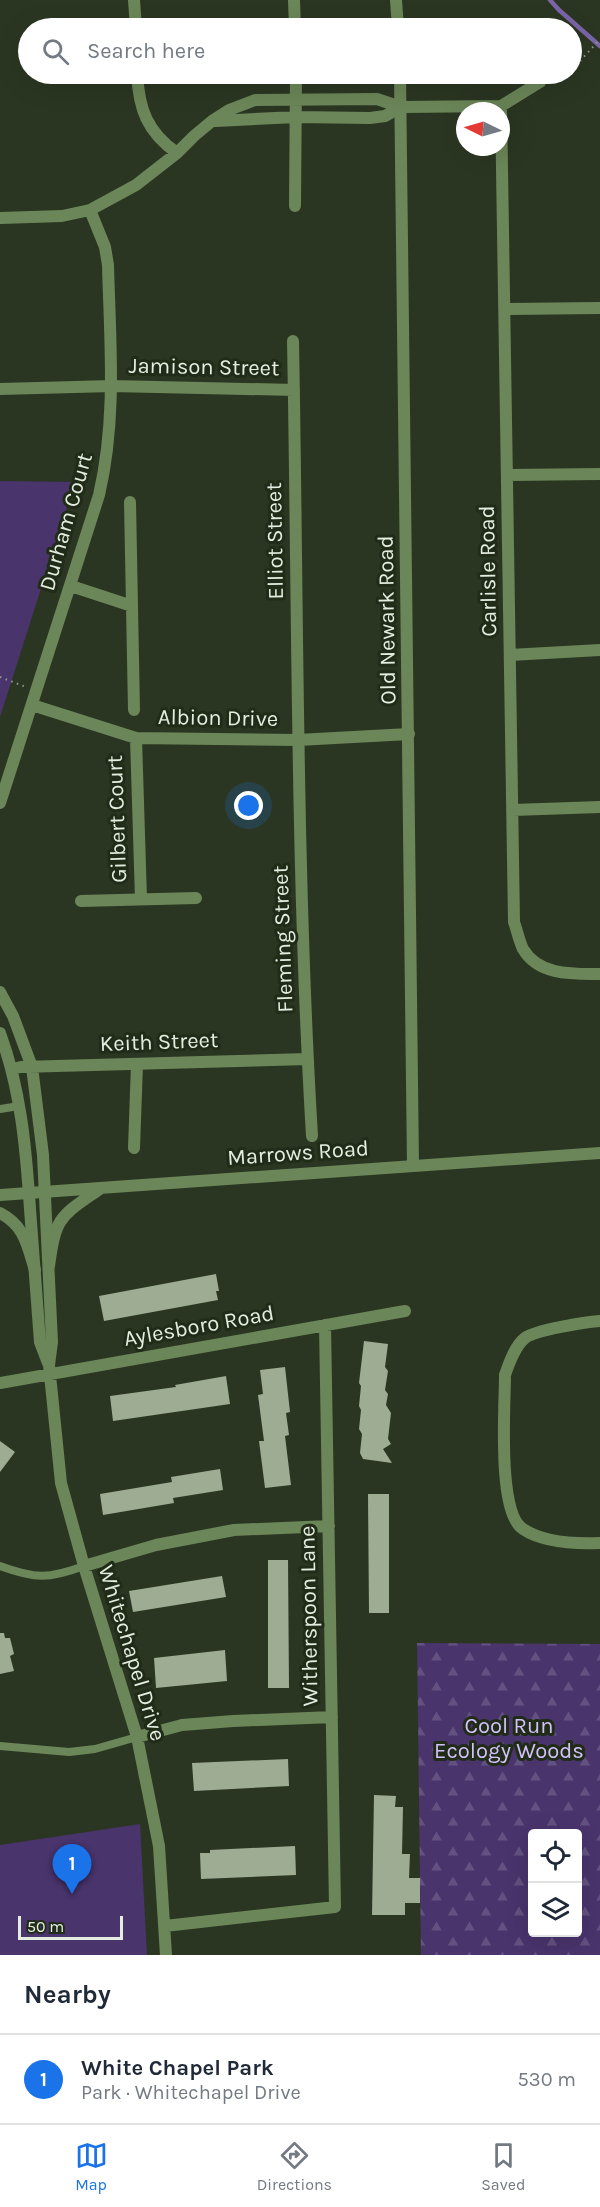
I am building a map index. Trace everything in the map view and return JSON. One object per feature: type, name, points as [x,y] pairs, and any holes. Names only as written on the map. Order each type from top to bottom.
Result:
[{"type":"street","points":[[134,0],[135,18]]},
{"type":"street","points":[[294,0],[295,18]]},
{"type":"street","points":[[396,0],[397,18]]},
{"type":"street","points":[[138,84],[149,123],[160,142],[177,153]]},
{"type":"street","points":[[295,206],[296,84]]},
{"type":"street","name":"Old Newark Road","points":[[401,84],[413,1165]]},
{"type":"street","points":[[508,102],[537,84]]},
{"type":"street","points":[[0,218],[62,216],[90,210],[136,185],[177,153],[212,121],[229,110],[255,100],[377,99],[402,107],[456,106]]},
{"type":"street","points":[[212,121],[296,117],[370,118],[385,116],[402,107]]},
{"type":"street","name":"Carlisle Road","points":[[502,156],[514,922],[523,949],[538,964],[554,972],[600,974]]},
{"type":"street","name":"Durham Court","points":[[0,803],[99,495],[110,444],[112,386],[108,264],[102,238],[90,210]]},
{"type":"street","points":[[505,309],[600,308]]},
{"type":"street","name":"Elliot Street","points":[[293,340],[298,740]]},
{"type":"street","name":"Jamison Street","points":[[0,389],[112,386],[294,390]]},
{"type":"street","points":[[507,475],[600,474]]},
{"type":"street","points":[[130,502],[134,710]]},
{"type":"street","points":[[71,586],[132,606]]},
{"type":"street","points":[[510,655],[600,650]]},
{"type":"street","name":"Albion Drive","points":[[32,705],[136,738],[298,740],[409,734]]},
{"type":"street","name":"Gilbert Court","points":[[136,738],[141,899]]},
{"type":"street","name":"Fleming Street","points":[[298,740],[312,1136]]},
{"type":"street","points":[[513,810],[600,807]]},
{"type":"street","name":"Gilbert Court","points":[[81,901],[196,898]]},
{"type":"street","name":"Whitechapel Drive","points":[[0,992],[13,1016],[32,1067],[43,1155],[52,1342],[49,1370]]},
{"type":"street","name":"Whitechapel Drive","points":[[0,1033],[12,1069],[20,1106],[40,1342],[49,1370],[61,1483],[137,1737],[159,1846],[166,1955]]},
{"type":"street","name":"Keith Street","points":[[12,1069],[308,1059]]},
{"type":"street","points":[[134,1148],[137,1064]]},
{"type":"street","name":"Marrows Road","points":[[0,1195],[600,1153]]},
{"type":"street","points":[[49,1266],[53,1235],[59,1221],[66,1212],[101,1188]]},
{"type":"street","points":[[0,1213],[13,1220],[24,1234],[35,1270]]},
{"type":"street","name":"Aylesboro Road","points":[[0,1383],[49,1370],[405,1311]]},
{"type":"street","points":[[600,1321],[539,1332],[525,1337],[510,1360],[505,1375],[504,1479],[514,1519],[522,1529],[553,1540],[576,1544],[600,1543]]},
{"type":"street","name":"Witherspoon Lane","points":[[165,1926],[335,1907],[325,1325]]},
{"type":"street","points":[[84,1566],[156,1545],[234,1530],[329,1526]]},
{"type":"street","points":[[137,1737],[182,1725],[332,1717]]},
{"type":"lane","points":[[0,1109],[20,1106]]},
{"type":"lane","points":[[0,1566],[25,1574],[47,1577],[61,1575],[84,1566]]},
{"type":"lane","points":[[0,1746],[69,1752],[95,1749],[137,1737]]},
{"type":"path","points":[[582,59],[600,39]]},
{"type":"path","points":[[0,677],[37,691]]},
{"type":"green space","points":[[0,481],[75,482],[0,717]]},
{"type":"green space","name":"Cool Run Ecology Woods","points":[[417,1643],[600,1644],[600,1955],[421,1955]]},
{"type":"green space","points":[[140,1824],[147,1955],[0,1955],[0,1845]]},
{"type":"building","points":[[216,1274],[218,1300],[104,1321],[99,1296]]},
{"type":"building","points":[[364,1341],[388,1344],[385,1390],[388,1394],[386,1405],[391,1413],[388,1439],[391,1444],[383,1449],[392,1463],[363,1459],[360,1453],[362,1434],[359,1429],[361,1386],[359,1383]]},
{"type":"building","points":[[285,1367],[290,1412],[286,1413],[289,1435],[285,1436],[291,1485],[265,1488],[259,1441],[264,1441],[258,1395],[263,1394],[260,1370]]},
{"type":"building","points":[[226,1376],[230,1404],[113,1421],[110,1396],[176,1387],[175,1385]]},
{"type":"building","points":[[0,1441],[15,1452],[0,1472]]},
{"type":"building","points":[[220,1469],[223,1490],[173,1498],[174,1503],[103,1515],[100,1494],[172,1482],[171,1477]]},
{"type":"building","points":[[368,1494],[389,1494],[389,1613],[369,1613]]},
{"type":"building","points":[[268,1560],[288,1560],[289,1688],[268,1688]]},
{"type":"building","points":[[222,1576],[226,1597],[133,1612],[129,1591]]},
{"type":"building","points":[[0,1633],[4,1633],[5,1638],[10,1638],[14,1654],[10,1656],[14,1671],[0,1674]]},
{"type":"building","points":[[225,1650],[227,1681],[156,1688],[154,1658]]},
{"type":"building","points":[[288,1759],[289,1786],[194,1791],[192,1763]]},
{"type":"building","points":[[374,1795],[396,1796],[395,1807],[403,1807],[402,1854],[410,1854],[409,1878],[420,1878],[420,1903],[405,1903],[405,1915],[372,1915]]},
{"type":"building","points":[[295,1846],[296,1875],[201,1879],[200,1853],[210,1853],[210,1850]]},
{"type":"waterway","points":[[550,0],[568,18]]},
{"type":"waterway","points":[[582,30],[600,46]]},
{"type":"place","name":"White Chapel Park","points":[[72,1894]]}]
